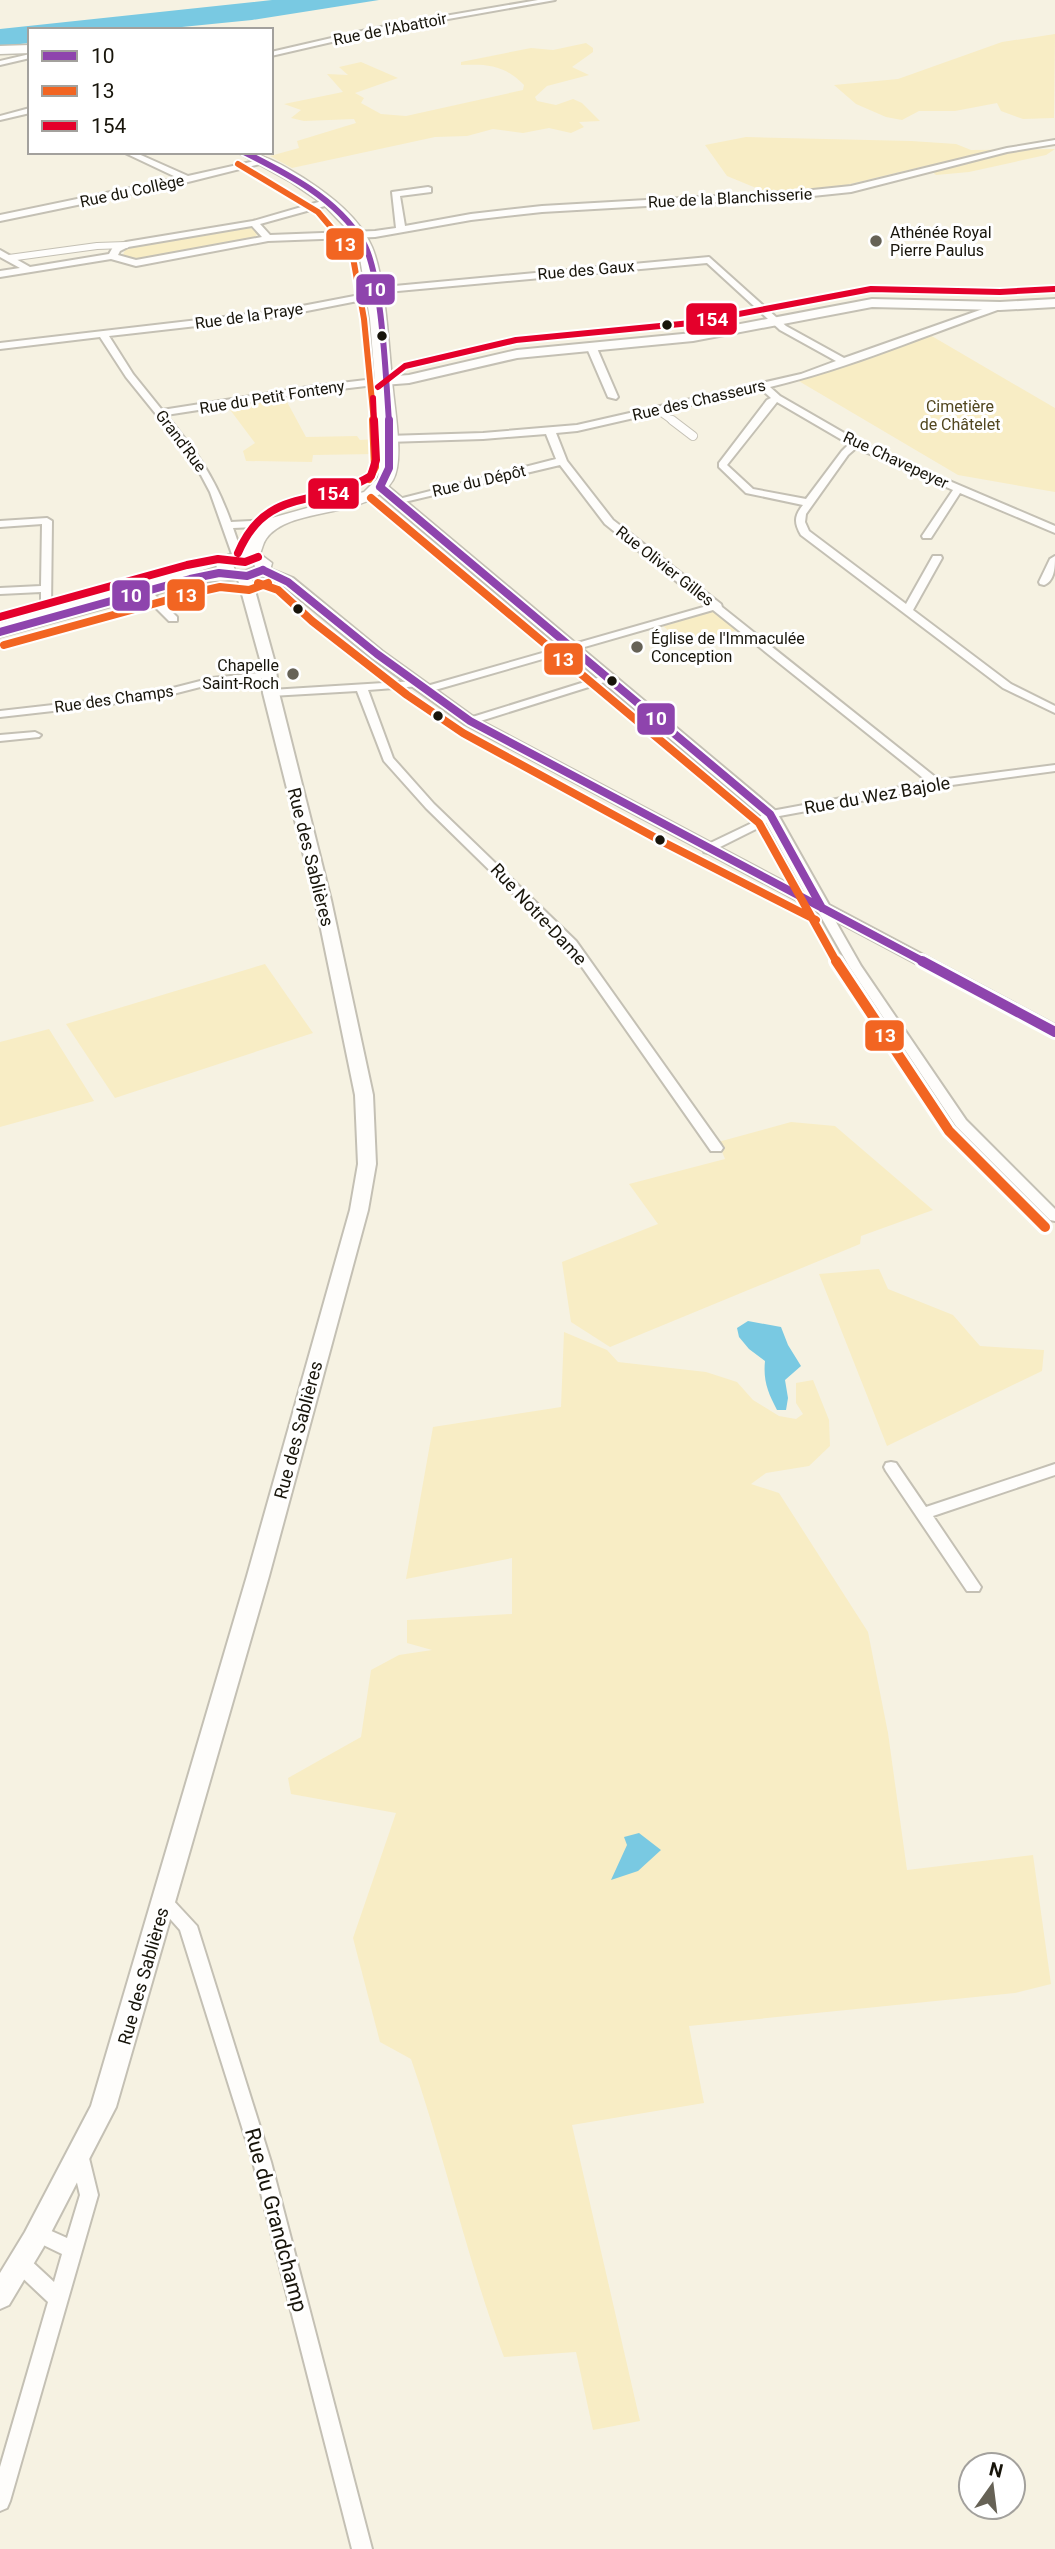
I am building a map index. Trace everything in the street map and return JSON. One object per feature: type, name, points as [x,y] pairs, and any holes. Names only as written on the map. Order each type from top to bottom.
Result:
[{"type":"main road","points":[[0,50],[28,49]]},
{"type":"main road","points":[[242,566],[258,537],[274,523],[354,501],[380,487],[389,469],[373,293],[366,247],[318,192],[248,154]]},
{"type":"main road","points":[[382,387],[517,354],[693,337],[872,303],[1000,306],[1055,303]]},
{"type":"main road","points":[[380,487],[770,814],[822,908]]},
{"type":"main road","points":[[0,632],[242,566],[285,578],[321,610],[420,687],[470,721],[1055,1032]]},
{"type":"main road","name":"Rue des Sablières","points":[[0,2297],[38,2233],[103,2107],[165,1903],[359,1210],[367,1164],[365,1106],[355,1049],[323,900],[269,684],[268,663],[242,566]]},
{"type":"street","name":"Rue de l'Abattoir","points":[[273,54],[375,30],[551,0]]},
{"type":"street","points":[[0,63],[28,56]]},
{"type":"street","points":[[0,118],[27,113]]},
{"type":"street","name":"Rue de la Blanchisserie","points":[[113,256],[136,263],[268,238],[357,235],[542,209],[851,189],[1007,150],[1055,142]]},
{"type":"street","points":[[132,154],[188,179]]},
{"type":"street","name":"Rue du Collège","points":[[0,218],[264,162]]},
{"type":"street","points":[[401,229],[396,194],[428,190]]},
{"type":"street","points":[[9,258],[97,246],[126,245],[254,222],[329,202]]},
{"type":"street","points":[[254,222],[268,238]]},
{"type":"street","points":[[0,274],[113,256],[116,249],[126,245]]},
{"type":"street","points":[[0,253],[28,269]]},
{"type":"street","name":"Rue des Gaux","points":[[373,293],[709,260],[776,322],[844,362]]},
{"type":"street","name":"Rue de la Praye","points":[[0,346],[276,314],[373,293]]},
{"type":"street","name":"Rue des Chasseurs","points":[[387,439],[577,428],[764,386],[844,362],[1000,306]]},
{"type":"street","name":"Grand'Rue","points":[[104,335],[129,375],[197,459],[215,492],[242,566]]},
{"type":"street","points":[[591,346],[613,397]]},
{"type":"street","name":"Rue Chavepeyer","points":[[764,386],[777,398],[855,444],[1055,530]]},
{"type":"street","name":"Rue du Petit Fonteny","points":[[161,414],[382,387]]},
{"type":"street","points":[[777,398],[770,402],[722,465],[750,491],[809,503]]},
{"type":"street","points":[[656,409],[693,436]]},
{"type":"street","name":"Rue Olivier Gilles","points":[[550,430],[562,461],[609,523],[717,606],[937,784]]},
{"type":"street","points":[[855,444],[845,453],[801,514],[800,522],[805,533],[1007,687],[1055,710]]},
{"type":"street","name":"Rue du Dépôt","points":[[396,501],[562,461]]},
{"type":"street","name":"Rue Chavepeyer","points":[[927,536],[958,489]]},
{"type":"street","points":[[0,524],[47,521],[46,613]]},
{"type":"street","points":[[227,525],[274,523]]},
{"type":"street","points":[[907,611],[937,558]]},
{"type":"street","points":[[1044,582],[1055,559]]},
{"type":"street","points":[[0,626],[242,566]]},
{"type":"street","points":[[0,591],[47,589]]},
{"type":"street","points":[[145,591],[173,619]]},
{"type":"street","name":"Rue des Champs","points":[[0,714],[169,692],[212,681],[420,687],[573,648],[717,606]]},
{"type":"street","points":[[470,721],[607,678]]},
{"type":"street","name":"Rue Notre-Dame","points":[[361,687],[388,760],[430,806],[572,944],[716,1148]]},
{"type":"street","points":[[0,738],[35,735]]},
{"type":"street","name":"Rue du Wez Bajole","points":[[708,849],[756,825],[770,814],[937,784],[1055,768]]},
{"type":"street","points":[[822,908],[855,966],[961,1124],[1055,1217]]},
{"type":"street","points":[[891,1467],[973,1587]]},
{"type":"street","points":[[923,1514],[1055,1469]]},
{"type":"street","name":"Rue du Grandchamp","points":[[165,1903],[188,1926],[262,2162],[362,2549]]},
{"type":"street","points":[[0,2501],[89,2195],[79,2154]]},
{"type":"street","points":[[38,2233],[74,2250]]},
{"type":"street","points":[[20,2263],[60,2300]]},
{"type":"green space","points":[[1055,34],[1054,118],[1023,119],[1001,111],[997,103],[955,111],[919,111],[902,120],[886,117],[856,104],[834,85],[898,79],[1002,42]]},
{"type":"green space","points":[[586,43],[593,48],[593,52],[572,67],[589,75],[547,86],[535,97],[537,101],[556,105],[573,99],[582,103],[600,121],[579,122],[584,127],[571,133],[549,128],[523,133],[493,129],[467,136],[435,137],[292,168],[270,156],[299,148],[297,141],[356,123],[354,119],[304,121],[291,118],[301,110],[284,104],[343,92],[327,74],[348,75],[339,67],[361,62],[398,78],[355,93],[364,98],[361,103],[381,114],[406,116],[523,90],[524,85],[510,73],[488,66],[461,65],[461,62],[531,48],[553,50]]},
{"type":"green space","points":[[746,137],[911,141],[956,144],[971,150],[1055,149],[1046,155],[969,172],[936,175],[925,166],[838,187],[768,193],[727,176],[705,145]]},
{"type":"green space","points":[[243,226],[253,228],[258,233],[253,240],[138,260],[123,255],[125,250],[133,246]]},
{"type":"green space","name":"Cimetière de Châtelet","points":[[930,335],[1055,408],[1055,492],[958,475],[797,380]]},
{"type":"green space","points":[[286,400],[306,437],[357,436],[360,440],[375,439],[376,454],[313,455],[312,462],[246,461],[243,451],[255,443],[228,407]]},
{"type":"green space","points":[[714,611],[737,630],[682,647],[675,642],[678,638],[663,626]]},
{"type":"green space","points":[[265,964],[313,1033],[115,1098],[66,1024]]},
{"type":"green space","points":[[49,1029],[94,1101],[0,1127],[0,1042]]},
{"type":"green space","points":[[791,1122],[835,1126],[933,1210],[861,1236],[860,1244],[610,1347],[571,1322],[562,1262],[658,1224],[629,1184],[725,1159],[718,1142]]},
{"type":"green space","points":[[879,1269],[888,1289],[953,1315],[980,1346],[1044,1350],[1042,1371],[887,1446],[819,1274]]},
{"type":"green space","points":[[564,1332],[607,1350],[618,1362],[706,1372],[737,1382],[753,1400],[779,1416],[796,1419],[803,1414],[796,1403],[796,1383],[813,1380],[829,1420],[830,1446],[809,1466],[766,1473],[751,1484],[779,1493],[868,1632],[888,1733],[907,1870],[1033,1855],[1051,1984],[1015,1993],[689,2026],[704,2103],[572,2125],[640,2421],[593,2430],[576,2352],[504,2357],[411,2059],[380,2042],[353,1938],[396,1813],[291,1794],[288,1778],[361,1737],[371,1670],[399,1655],[432,1650],[407,1643],[407,1620],[512,1614],[512,1558],[406,1579],[433,1427],[561,1407]]},
{"type":"water","points":[[272,0],[379,0],[252,20],[172,28],[28,28],[28,43],[0,46],[0,29]]},
{"type":"water","points":[[748,1321],[781,1327],[801,1366],[785,1380],[788,1398],[786,1410],[777,1410],[771,1398],[766,1381],[765,1361],[739,1337],[737,1328]]},
{"type":"water","points":[[639,1833],[661,1850],[638,1871],[611,1880],[627,1845],[624,1837]]},
{"type":"transit line","name":"10","points":[[248,154],[290,177],[333,206],[365,246],[380,320],[389,423],[389,468],[380,487]]},
{"type":"transit line","name":"13","points":[[238,164],[318,212],[352,252],[364,319],[374,426],[375,467],[369,479]]},
{"type":"transit line","name":"154","points":[[378,387],[405,366],[516,340],[691,323],[871,289],[1000,292],[1054,289]]},
{"type":"transit line","name":"154","points":[[238,553],[247,531],[261,516],[277,507],[353,487],[371,476],[376,460],[373,398]]},
{"type":"transit line","name":"10","points":[[380,487],[770,814],[822,908]]},
{"type":"transit line","name":"13","points":[[371,498],[759,823],[843,974],[949,1131],[1045,1227]]},
{"type":"transit line","name":"154","points":[[0,617],[187,565],[218,559],[245,562],[258,557]]},
{"type":"transit line","name":"10","points":[[263,570],[288,582],[377,654],[470,721],[1055,1032]]},
{"type":"transit line","name":"10","points":[[0,632],[190,579],[219,573],[247,576],[263,570]]},
{"type":"transit line","name":"13","points":[[258,583],[278,590],[312,621],[407,695],[463,733],[665,843],[816,920]]},
{"type":"transit line","name":"13","points":[[4,645],[193,593],[220,587],[249,590],[268,583]]},
{"type":"place","name":"Athénée Royal Pierre Paulus","points":[[876,241]]},
{"type":"place","name":"Église de l'Immaculée Conception","points":[[637,647]]},
{"type":"place","name":"Chapelle Saint-Roch","points":[[293,674]]}]
